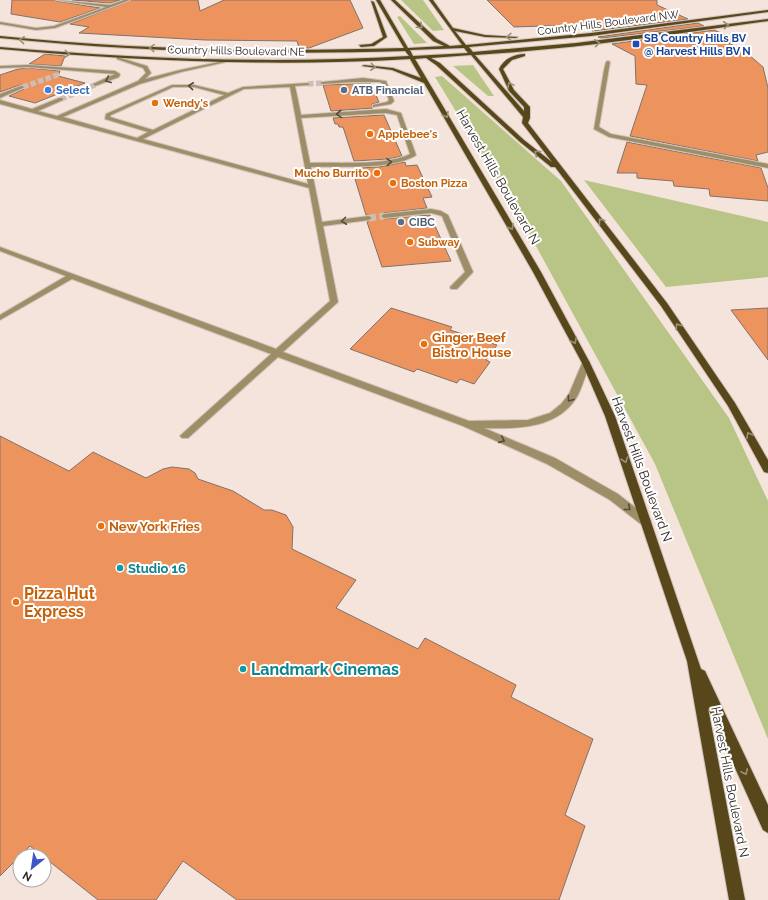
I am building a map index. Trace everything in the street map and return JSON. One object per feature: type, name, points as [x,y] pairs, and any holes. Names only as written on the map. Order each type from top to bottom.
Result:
[{"type":"main road","points":[[317,51],[372,44],[385,37],[372,0]]},
{"type":"main road","name":"Harvest Hills Boulevard N","points":[[378,0],[537,272],[586,363],[610,416],[693,661],[738,900]]},
{"type":"main road","points":[[393,0],[435,40],[473,55]]},
{"type":"main road","points":[[430,0],[473,55],[526,118]]},
{"type":"main road","name":"Country Hills Boulevard NW","points":[[450,47],[521,42],[659,26],[768,11]]},
{"type":"main road","name":"Country Hills Boulevard NW","points":[[473,55],[558,48],[768,20]]},
{"type":"main road","points":[[453,29],[485,36],[509,37],[659,26]]},
{"type":"main road","name":"Country Hills Boulevard NE","points":[[0,37],[66,44],[247,51],[407,50],[450,47]]},
{"type":"main road","name":"Country Hills Boulevard NE","points":[[0,48],[119,58],[224,62],[412,59],[473,55]]},
{"type":"main road","points":[[558,48],[513,57],[502,66],[501,69],[512,91],[527,107],[525,122],[664,305],[732,405],[768,469]]},
{"type":"main road","points":[[407,50],[417,52],[438,64],[522,141],[566,176]]},
{"type":"main road","points":[[278,62],[381,67],[401,72],[426,82]]},
{"type":"main road","points":[[693,661],[768,825]]},
{"type":"street","points":[[58,0],[111,6]]},
{"type":"street","points":[[0,23],[36,29],[55,28],[128,0]]},
{"type":"street","points":[[119,58],[145,67],[148,70],[149,73],[138,83]]},
{"type":"street","points":[[57,118],[138,83],[180,71],[224,62]]},
{"type":"street","points":[[608,62],[604,76],[601,114],[596,128],[609,135],[768,166]]},
{"type":"street","points":[[0,67],[28,66],[115,72],[118,74],[117,76],[95,85]]},
{"type":"street","points":[[59,74],[70,69]]},
{"type":"street","points":[[322,83],[369,80],[382,81],[384,82],[392,100],[389,103],[375,106]]},
{"type":"street","points":[[137,140],[243,88],[308,84]]},
{"type":"street","points":[[185,436],[334,302],[292,85]]},
{"type":"street","points":[[154,132],[107,118],[109,114],[172,86],[194,86],[229,95]]},
{"type":"street","points":[[0,96],[23,87]]},
{"type":"street","points":[[32,111],[61,99]]},
{"type":"street","points":[[0,102],[312,187]]},
{"type":"street","points":[[299,117],[386,111],[393,112],[399,114],[413,155],[410,159],[388,162],[308,165]]},
{"type":"street","points":[[384,216],[431,211],[439,212],[445,216],[469,272],[454,287]]},
{"type":"street","points":[[319,224],[369,218]]},
{"type":"street","points":[[0,249],[466,424],[551,461],[614,497],[646,522]]},
{"type":"street","points":[[0,318],[72,276]]},
{"type":"street","points":[[466,424],[512,425],[532,422],[554,416],[572,396],[586,363]]},
{"type":"green space","points":[[401,0],[423,0],[444,30],[433,31]]},
{"type":"green space","points":[[400,16],[427,43],[414,44],[397,17]]},
{"type":"green space","points":[[473,65],[494,96],[488,96],[453,66]]},
{"type":"green space","points":[[442,76],[561,181],[729,418],[768,501],[768,739],[655,464],[518,213],[435,77]]},
{"type":"green space","points":[[584,180],[768,222],[768,277],[666,287]]},
{"type":"building","points":[[12,0],[55,0],[100,8],[60,22],[11,14]]},
{"type":"building","points":[[72,0],[120,0],[110,3]]},
{"type":"building","points":[[131,0],[198,0],[200,11],[224,0],[350,0],[363,28],[309,48],[299,48],[297,41],[205,40],[79,33],[89,27],[70,24]]},
{"type":"building","points":[[487,0],[657,0],[657,5],[688,19],[592,31],[601,24],[514,27]]},
{"type":"building","points":[[698,23],[704,26],[602,38],[598,37]]},
{"type":"building","points":[[714,30],[740,41],[728,43],[742,49],[763,67],[768,88],[768,152],[756,155],[758,161],[630,136],[647,85],[636,84],[635,56],[612,44]]},
{"type":"building","points":[[45,54],[65,56],[61,66],[29,64]]},
{"type":"building","points":[[28,68],[60,71],[58,76],[85,83],[35,103],[9,96],[26,88],[25,86],[20,85],[0,92],[0,75],[18,69]]},
{"type":"building","points":[[371,84],[379,102],[372,104],[373,108],[331,111],[323,85]]},
{"type":"building","points":[[384,115],[402,156],[388,159],[354,161],[343,127],[339,127],[338,124],[335,124],[333,118]]},
{"type":"building","points":[[627,142],[761,168],[768,188],[768,201],[710,196],[709,189],[674,186],[673,181],[637,178],[637,173],[617,173]]},
{"type":"building","points":[[405,162],[406,166],[417,165],[432,197],[423,198],[427,208],[384,213],[380,216],[384,219],[430,215],[451,261],[382,267],[367,222],[373,218],[370,215],[366,215],[355,179],[359,178],[356,168],[379,167]]},
{"type":"building","points":[[391,308],[452,327],[450,330],[497,345],[486,360],[490,362],[474,384],[460,379],[457,383],[417,369],[414,372],[350,349]]},
{"type":"building","points":[[768,308],[768,360],[731,310]]},
{"type":"building","name":"Landmark Cinemas","points":[[0,436],[69,471],[93,452],[146,478],[163,469],[172,467],[189,469],[195,473],[198,479],[233,491],[264,510],[272,510],[286,515],[293,527],[292,549],[356,580],[336,608],[418,649],[425,638],[516,685],[511,697],[593,739],[565,815],[585,826],[559,900],[237,900],[183,861],[156,900],[98,900],[52,863],[52,848],[33,848],[30,846],[28,848],[12,848],[12,864],[0,876]]},
{"type":"tunnel","points":[[23,87],[57,75]]},
{"type":"tunnel","points":[[308,84],[322,83]]},
{"type":"tunnel","points":[[61,99],[95,85]]},
{"type":"tunnel","points":[[369,218],[384,216]]},
{"type":"place","name":"SB Country Hills BV @ Harvest Hills BV N","points":[[636,44]]},
{"type":"place","name":"Select","points":[[48,90]]},
{"type":"place","name":"ATB Financial","points":[[344,90]]},
{"type":"place","name":"Wendy's","points":[[155,103]]},
{"type":"place","name":"Applebee's","points":[[370,134]]},
{"type":"place","name":"Mucho Burrito","points":[[377,173]]},
{"type":"place","name":"Boston Pizza","points":[[393,183]]},
{"type":"place","name":"CIBC","points":[[401,222]]},
{"type":"place","name":"Subway","points":[[410,242]]},
{"type":"place","name":"Ginger Beef Bistro House","points":[[424,344]]},
{"type":"place","name":"New York Fries","points":[[101,526]]},
{"type":"place","name":"Studio 16","points":[[120,568]]},
{"type":"place","name":"Pizza Hut Express","points":[[16,602]]},
{"type":"place","name":"Landmark Cinemas","points":[[243,669]]}]
